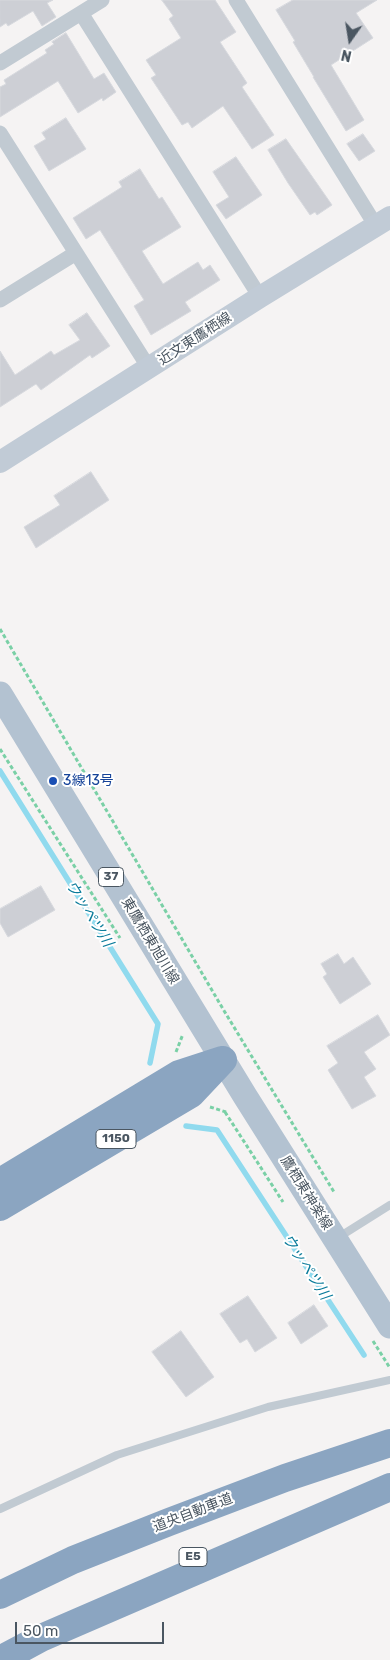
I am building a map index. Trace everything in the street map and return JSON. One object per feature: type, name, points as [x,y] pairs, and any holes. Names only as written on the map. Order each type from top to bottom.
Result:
[{"type":"highway","name":"1150","points":[[0,1182],[179,1074],[223,1060]]},
{"type":"highway","name":"1150","points":[[0,1207],[191,1094],[223,1060]]},
{"type":"highway","name":"道央自動車道","points":[[0,1596],[73,1560],[169,1522],[285,1478],[389,1444]]},
{"type":"highway","name":"E5","points":[[0,1638],[170,1565],[390,1486]]},
{"type":"highway","points":[[0,1660],[41,1638],[390,1486]]},
{"type":"main road","name":"東鷹栖東旭川線","points":[[0,694],[223,1060]]},
{"type":"main road","name":"鷹栖東神楽線","points":[[223,1060],[390,1326]]},
{"type":"street","points":[[0,63],[102,0]]},
{"type":"street","points":[[236,0],[383,221]]},
{"type":"street","points":[[81,13],[260,297]]},
{"type":"street","points":[[0,133],[149,368]]},
{"type":"street","name":"近文東鷹栖線","points":[[0,462],[383,221]]},
{"type":"street","points":[[0,300],[76,253]]},
{"type":"lane","points":[[336,1239],[390,1205]]},
{"type":"lane","points":[[0,1509],[117,1455],[268,1407],[390,1380]]},
{"type":"path","points":[[0,629],[228,1017],[336,1194]]},
{"type":"path","points":[[0,749],[123,943]]},
{"type":"path","points":[[177,1027],[182,1035]]},
{"type":"building","points":[[0,0],[53,0],[47,3],[56,17],[42,26],[33,11],[8,26],[6,23],[0,27]]},
{"type":"building","points":[[162,0],[215,0],[236,32],[220,42],[247,83],[242,87],[274,135],[252,149],[223,106],[192,128],[188,122],[182,125],[151,78],[156,75],[146,60],[181,38],[169,19],[173,16]]},
{"type":"building","points":[[293,0],[377,0],[356,13],[373,38],[331,65],[364,120],[346,131],[313,77],[293,42],[295,41],[276,10]]},
{"type":"building","points":[[66,33],[94,79],[104,73],[116,92],[103,101],[102,98],[78,113],[58,81],[0,117],[0,87],[6,84],[4,80],[47,53],[45,50],[54,44],[52,42]]},
{"type":"building","points":[[66,118],[86,149],[49,171],[34,146],[46,139],[42,133]]},
{"type":"building","points":[[363,134],[375,151],[359,161],[347,144]]},
{"type":"building","points":[[286,139],[332,205],[317,215],[315,212],[310,215],[268,150]]},
{"type":"building","points":[[236,157],[262,195],[226,219],[216,205],[229,197],[213,172]]},
{"type":"building","points":[[140,169],[159,199],[162,197],[181,227],[142,251],[163,284],[198,262],[203,270],[210,265],[220,280],[185,302],[191,311],[151,335],[134,306],[144,300],[100,230],[86,239],[73,218],[122,187],[119,182]]},
{"type":"building","points":[[87,313],[110,346],[92,358],[90,355],[41,390],[36,384],[0,407],[0,351],[15,375],[51,351],[54,355],[80,340],[69,325]]},
{"type":"building","points":[[91,472],[109,500],[36,548],[24,527],[60,505],[54,496]]},
{"type":"building","points":[[41,886],[55,910],[8,937],[0,923],[0,909]]},
{"type":"building","points":[[338,954],[344,964],[353,957],[371,984],[340,1004],[323,977],[327,974],[321,964]]},
{"type":"building","points":[[378,1015],[390,1035],[364,1052],[376,1069],[364,1077],[376,1096],[352,1109],[328,1070],[338,1063],[327,1046]]},
{"type":"building","points":[[248,1296],[277,1338],[255,1352],[247,1339],[240,1343],[220,1314]]},
{"type":"building","points":[[314,1305],[328,1326],[301,1344],[288,1323]]},
{"type":"building","points":[[181,1331],[214,1377],[186,1397],[152,1352]]},
{"type":"waterway","name":"ウッペツ川","points":[[0,771],[158,1024],[150,1063]]},
{"type":"waterway","name":"ウッペツ川","points":[[186,1126],[217,1130],[364,1355]]},
{"type":"place","name":"3線13号","points":[[53,781]]}]
